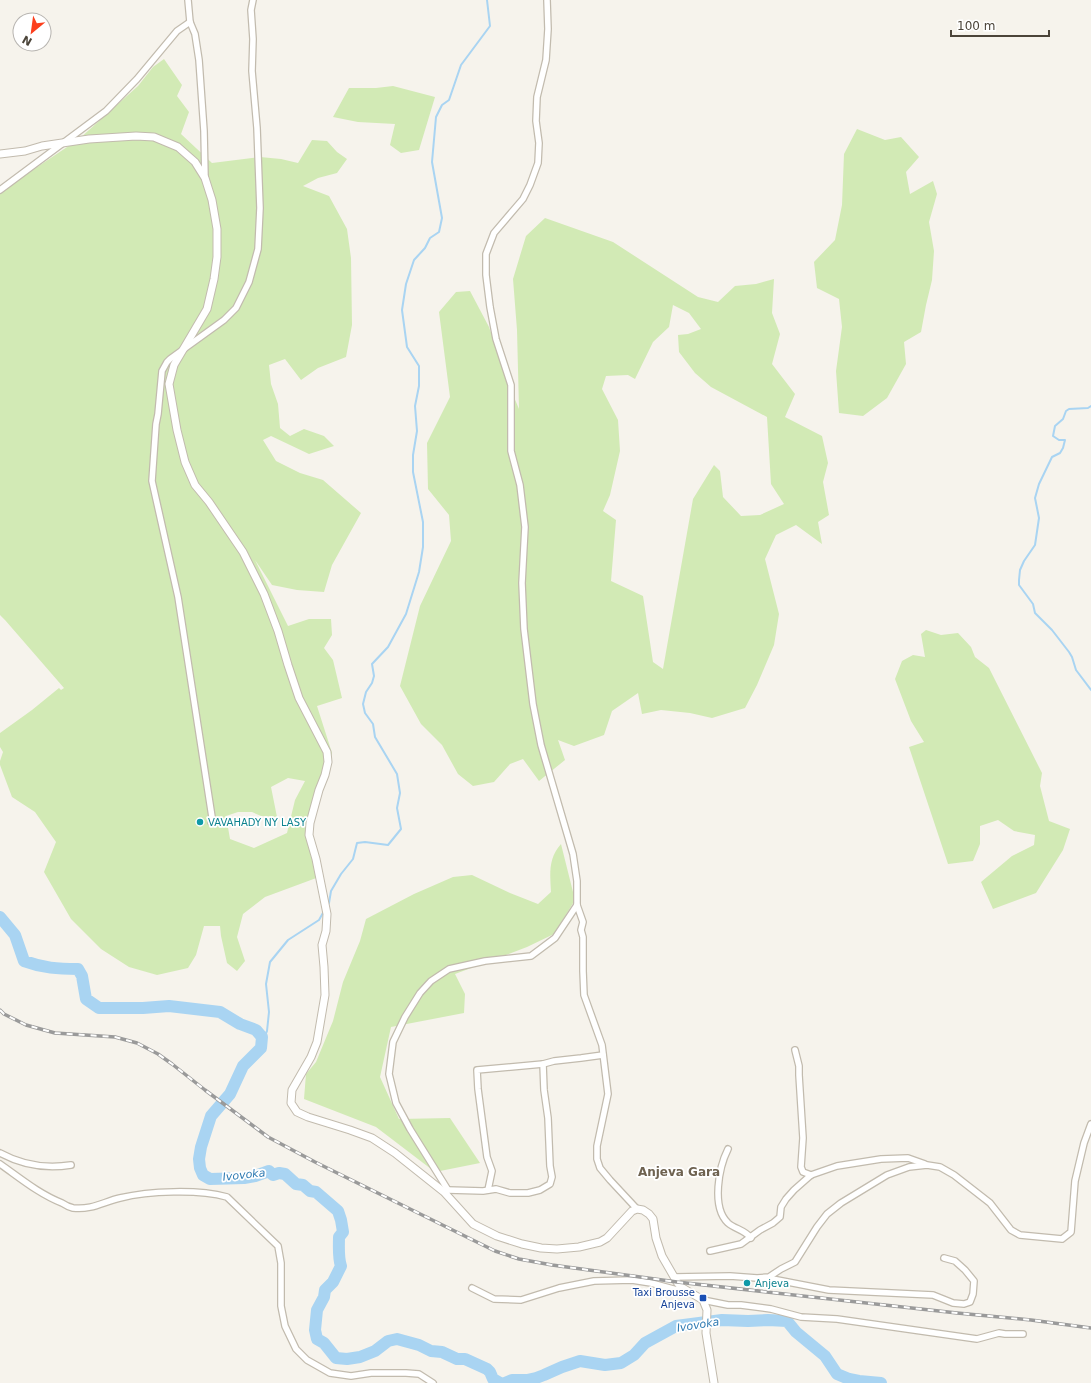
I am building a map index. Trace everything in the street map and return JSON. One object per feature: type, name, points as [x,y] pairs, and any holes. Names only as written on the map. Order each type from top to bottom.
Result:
[{"type":"street","points":[[188,0],[190,22],[195,34],[199,60],[204,131],[205,178]]},
{"type":"street","points":[[211,822],[212,817],[202,745],[195,715],[178,597],[152,481],[162,371],[167,362],[224,320],[236,308],[249,282],[258,249],[260,208],[257,128],[252,71],[253,39],[251,10],[253,0]]},
{"type":"street","points":[[547,0],[548,29],[546,60],[537,97],[536,121],[539,143],[538,163],[523,199],[494,233],[486,254],[486,275],[496,339],[511,385],[511,451],[520,485],[525,527],[522,584],[524,629],[534,704],[541,745],[573,854],[577,881],[577,905],[583,922],[584,995],[602,1045],[608,1094],[597,1146],[597,1159],[600,1168],[637,1209],[643,1210],[650,1214],[653,1219],[656,1238],[662,1256],[674,1277],[681,1287],[703,1300],[728,1305],[771,1309],[801,1317],[836,1320],[977,1339],[999,1333],[1023,1334]]},
{"type":"street","points":[[0,190],[106,110],[137,79],[177,31],[190,22]]},
{"type":"street","points":[[0,154],[63,143],[136,136],[154,137],[178,147],[195,162],[205,178],[212,200],[217,229],[217,257],[214,279],[207,309],[174,364],[169,384],[177,430],[185,462],[195,485],[213,507],[243,552],[264,594],[278,631],[299,698],[326,752],[328,762],[310,823],[309,835],[316,859],[327,914],[326,931],[322,945],[325,995],[317,1042],[311,1057],[292,1090],[291,1103],[297,1112],[308,1117],[372,1138],[446,1191],[496,1189],[510,1193],[528,1193],[540,1190],[550,1184],[552,1177],[543,1064]]},
{"type":"street","points":[[577,905],[555,938],[544,948],[531,956],[485,962],[449,969],[431,981],[420,993],[402,1023],[393,1042],[389,1074],[396,1103],[410,1129],[446,1191],[473,1224],[497,1236],[522,1244],[541,1248],[557,1249],[600,1242],[607,1238],[626,1216],[637,1209]]},
{"type":"street","points":[[795,1050],[799,1066],[803,1138],[801,1167],[803,1172],[811,1176]]},
{"type":"street","points":[[488,1190],[492,1171],[487,1157],[477,1070],[543,1064],[554,1061],[603,1055]]},
{"type":"street","points":[[710,1251],[741,1244],[760,1230],[773,1223],[780,1217],[781,1208],[786,1199],[794,1190],[811,1176],[837,1166],[881,1159],[908,1158],[928,1165],[940,1167],[966,1184],[990,1203],[1011,1230],[1020,1235],[1062,1239],[1071,1232],[1075,1181],[1084,1143],[1091,1124]]},
{"type":"street","points":[[728,1149],[723,1158],[719,1186],[719,1209],[734,1228],[748,1234],[751,1238]]},
{"type":"street","points":[[0,1153],[12,1160],[33,1165],[71,1165]]},
{"type":"street","points":[[0,1164],[50,1198],[72,1208],[94,1207],[120,1198],[154,1194],[188,1192],[216,1194],[227,1197],[278,1246],[281,1263],[281,1306],[285,1326],[296,1349],[307,1360],[330,1372],[351,1376],[371,1373],[419,1374],[433,1383]]},
{"type":"street","points":[[767,1278],[780,1269],[795,1262],[827,1214],[841,1203],[887,1176],[909,1167],[928,1165]]},
{"type":"street","points":[[674,1277],[730,1276],[767,1278],[829,1290],[933,1295],[953,1303],[964,1304],[970,1302],[973,1294],[974,1282],[965,1270],[955,1261],[944,1258]]},
{"type":"street","points":[[472,1288],[494,1299],[521,1300],[559,1288],[594,1281],[632,1280],[651,1283],[692,1294]]},
{"type":"street","points":[[703,1300],[708,1310],[706,1332],[714,1383]]},
{"type":"green space","points":[[164,59],[182,85],[177,96],[189,112],[181,134],[212,163],[260,157],[281,159],[298,163],[312,140],[327,141],[337,152],[347,159],[337,173],[318,178],[303,186],[329,196],[347,229],[351,258],[352,325],[346,357],[318,368],[301,380],[285,359],[269,365],[271,384],[278,404],[280,428],[290,436],[304,429],[324,436],[334,446],[309,454],[271,436],[263,440],[276,461],[300,473],[323,480],[361,513],[332,565],[324,592],[297,590],[272,585],[255,560],[288,626],[309,619],[331,619],[332,635],[324,648],[333,660],[342,698],[317,706],[332,753],[310,823],[319,877],[265,897],[243,914],[237,937],[245,961],[237,971],[227,963],[220,926],[204,926],[196,955],[188,968],[157,975],[129,967],[101,949],[71,919],[44,872],[56,842],[35,812],[12,797],[0,765],[3,752],[0,747],[0,733],[59,688],[61,690],[64,688],[0,615],[0,192],[79,139],[138,86],[153,67]],"holes":[[[288,778],[305,781],[295,800],[287,833],[254,848],[230,839],[226,816],[238,812],[252,812],[261,816],[277,817],[271,787]]]},
{"type":"green space","points":[[393,86],[435,97],[419,150],[401,153],[390,145],[395,124],[358,122],[333,117],[349,88],[376,88]]},
{"type":"green space","points":[[857,129],[885,140],[901,137],[919,157],[906,172],[910,194],[933,181],[937,194],[929,222],[934,251],[932,280],[921,332],[904,342],[906,364],[887,398],[863,416],[839,413],[836,371],[842,327],[839,299],[817,288],[814,262],[835,240],[842,205],[844,154]]},
{"type":"green space","points":[[545,218],[613,242],[698,297],[718,302],[735,286],[756,284],[774,279],[772,313],[780,334],[772,364],[795,394],[785,417],[822,436],[828,463],[823,482],[829,515],[818,522],[822,544],[796,525],[776,535],[765,559],[779,614],[774,645],[757,685],[745,708],[712,718],[690,713],[661,710],[642,714],[638,693],[612,711],[604,735],[574,746],[558,740],[565,760],[539,781],[523,759],[510,764],[494,782],[473,786],[458,774],[442,745],[421,724],[400,686],[420,606],[451,541],[449,515],[428,489],[427,443],[450,397],[439,312],[456,292],[470,291],[489,327],[508,383],[519,409],[517,330],[513,279],[526,236]],"holes":[[[673,305],[689,313],[701,329],[688,334],[678,335],[679,352],[695,373],[711,387],[767,417],[771,484],[784,504],[760,515],[741,516],[723,497],[720,471],[714,465],[693,499],[663,669],[653,662],[643,596],[611,581],[616,520],[603,511],[610,495],[620,451],[618,420],[602,389],[606,376],[628,375],[635,379],[653,342],[669,327]]]},
{"type":"green space","points":[[926,630],[941,635],[958,633],[971,647],[975,657],[989,668],[1042,773],[1040,786],[1049,821],[1070,829],[1063,850],[1036,893],[993,909],[981,882],[1012,856],[1034,845],[1035,835],[1014,831],[998,820],[980,826],[980,844],[973,861],[948,864],[909,747],[924,742],[911,721],[895,679],[902,661],[913,655],[925,657],[921,634]]},
{"type":"green space","points":[[561,844],[575,900],[554,934],[527,947],[455,974],[465,994],[464,1013],[391,1027],[380,1077],[399,1119],[450,1118],[480,1163],[435,1172],[376,1127],[304,1099],[306,1074],[316,1062],[333,1021],[343,982],[360,941],[366,919],[414,894],[453,877],[472,875],[538,904],[551,892],[550,873],[552,861]]},
{"type":"waterway","points":[[327,906],[331,891],[341,874],[353,859],[357,843],[365,842],[388,845],[401,829],[397,808],[400,793],[397,774],[375,737],[373,724],[365,713],[363,704],[366,692],[372,683],[374,676],[372,664],[388,647],[406,614],[419,572],[423,547],[423,522],[413,472],[413,455],[417,431],[415,406],[419,386],[419,366],[407,347],[402,310],[406,284],[414,260],[425,248],[430,238],[439,232],[442,218],[432,162],[436,117],[442,105],[449,100],[461,65],[490,26],[487,0]]},
{"type":"waterway","points":[[1091,406],[1088,408],[1069,409],[1066,411],[1063,419],[1055,426],[1053,436],[1059,440],[1065,440],[1060,453],[1052,457],[1039,484],[1035,498],[1039,518],[1035,545],[1024,561],[1020,570],[1019,580],[1019,585],[1033,604],[1035,613],[1052,630],[1069,652],[1076,670],[1091,690]]},
{"type":"waterway","points":[[262,1042],[267,1031],[269,1012],[266,984],[270,962],[288,940],[319,920],[324,911]]},
{"type":"waterway","name":"Ivovoka","points":[[0,917],[15,935],[24,961],[51,968],[78,969],[82,976],[86,999],[99,1008],[143,1008],[169,1006],[220,1012],[240,1024],[256,1030],[262,1037],[261,1048],[243,1066],[230,1094],[211,1116],[201,1147],[199,1159],[200,1168],[203,1175],[210,1179],[244,1178],[269,1171],[273,1175],[279,1173],[285,1174],[296,1184],[303,1185],[310,1191],[316,1192],[338,1211],[343,1232],[339,1237],[339,1256],[341,1266],[333,1282],[325,1290],[324,1297],[317,1310],[315,1330],[317,1339],[324,1343],[336,1358],[347,1359],[360,1357],[375,1351],[388,1341],[397,1339],[419,1345],[431,1351],[442,1352],[457,1359],[465,1359],[487,1369],[493,1379],[500,1383]]},
{"type":"waterway","name":"Ivovoka","points":[[505,1383],[512,1380],[527,1380],[536,1378],[580,1361],[605,1365],[621,1363],[634,1355],[645,1343],[676,1326],[722,1320],[787,1321],[796,1332],[825,1356],[837,1374],[849,1379],[881,1383]]},
{"type":"waterway","name":"Ivovoka","points":[[532,1383],[536,1378]]},
{"type":"railway","points":[[0,1010],[4,1014],[26,1025],[55,1033],[115,1037],[137,1043],[158,1054],[172,1064],[268,1137],[315,1162],[495,1251],[519,1259],[677,1282],[1031,1320],[1091,1328]]},
{"type":"place","name":"VAVAHADY NY LASY","points":[[200,822]]},
{"type":"place","name":"Anjeva","points":[[747,1283]]},
{"type":"place","name":"Taxi Brousse Anjeva","points":[[703,1298]]},
{"type":"district","name":"Anjeva Gara","points":[[679,1172]]}]
